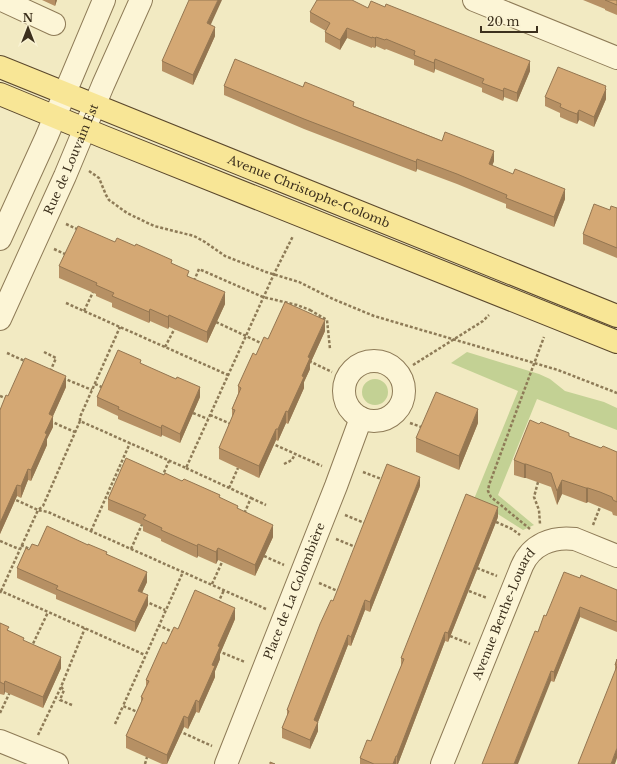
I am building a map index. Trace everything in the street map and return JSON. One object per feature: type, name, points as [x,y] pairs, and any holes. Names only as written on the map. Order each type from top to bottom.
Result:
[{"type":"main road","name":"Avenue Christophe-Colomb","points":[[0,66],[64,94],[617,316]]},
{"type":"main road","points":[[0,94],[85,130],[617,342]]},
{"type":"street","points":[[2,0],[54,24]]},
{"type":"street","points":[[0,239],[104,0]]},
{"type":"street","name":"Rue de Louvain Est","points":[[0,319],[85,130],[141,0]]},
{"type":"street","points":[[474,0],[617,58]]},
{"type":"street","name":"Place de La Colombière","points":[[226,764],[336,486],[361,418]]},
{"type":"street","name":"Avenue Berthe-Louard","points":[[442,764],[522,566],[529,554],[546,541],[567,538],[575,539],[617,556]]},
{"type":"street","points":[[0,741],[56,764]]},
{"type":"path","points":[[89,171],[99,178],[109,200],[127,213],[154,226],[194,236],[225,256],[299,282],[333,299],[374,316],[533,364],[558,370],[617,393]]},
{"type":"path","points":[[65,224],[79,230]]},
{"type":"path","points":[[186,468],[274,274],[293,236]]},
{"type":"path","points":[[54,249],[69,256]]},
{"type":"path","points":[[193,282],[199,269],[264,297],[297,305],[310,310],[327,320],[330,349]]},
{"type":"path","points":[[84,312],[97,283]]},
{"type":"path","points":[[66,303],[228,375]]},
{"type":"path","points":[[307,316],[310,310]]},
{"type":"path","points":[[413,365],[483,321],[489,315]]},
{"type":"path","points":[[216,322],[265,344]]},
{"type":"path","points":[[165,348],[177,323]]},
{"type":"path","points":[[120,327],[43,506],[38,510],[0,592],[86,628],[144,656]]},
{"type":"path","points":[[531,529],[490,497],[488,491],[492,476],[544,337]]},
{"type":"path","points":[[44,352],[56,358],[47,379]]},
{"type":"path","points":[[7,353],[28,363]]},
{"type":"path","points":[[307,360],[332,372]]},
{"type":"path","points":[[43,369],[50,372]]},
{"type":"path","points":[[57,375],[92,390]]},
{"type":"path","points":[[95,384],[105,388]]},
{"type":"path","points":[[0,396],[14,402]]},
{"type":"path","points":[[193,413],[208,419]]},
{"type":"path","points":[[210,415],[235,426]]},
{"type":"path","points":[[49,420],[75,432]]},
{"type":"path","points":[[80,421],[266,505]]},
{"type":"path","points":[[410,422],[426,429]]},
{"type":"path","points":[[269,442],[324,467]]},
{"type":"path","points":[[91,531],[130,443]]},
{"type":"path","points":[[284,464],[292,460],[295,454]]},
{"type":"path","points":[[161,481],[169,461]]},
{"type":"path","points":[[230,488],[238,468]]},
{"type":"path","points":[[363,472],[385,480]]},
{"type":"path","points":[[538,482],[534,497],[539,510],[540,525]]},
{"type":"path","points":[[110,488],[117,491]]},
{"type":"path","points":[[7,496],[38,510],[48,512],[267,609]]},
{"type":"path","points":[[242,517],[252,498]]},
{"type":"path","points":[[593,526],[600,507]]},
{"type":"path","points":[[345,515],[367,524]]},
{"type":"path","points":[[131,549],[145,517]]},
{"type":"path","points":[[496,522],[512,529],[521,536]]},
{"type":"path","points":[[336,539],[358,548]]},
{"type":"path","points":[[0,541],[19,549]]},
{"type":"path","points":[[21,545],[33,551]]},
{"type":"path","points":[[264,556],[285,565]]},
{"type":"path","points":[[212,584],[223,559]]},
{"type":"path","points":[[477,568],[498,576]]},
{"type":"path","points":[[115,724],[144,656],[183,572]]},
{"type":"path","points":[[318,583],[340,592]]},
{"type":"path","points":[[217,604],[224,590]]},
{"type":"path","points":[[469,591],[489,598]]},
{"type":"path","points":[[139,599],[165,610]]},
{"type":"path","points":[[30,651],[48,612]]},
{"type":"path","points":[[158,625],[180,634]]},
{"type":"path","points":[[38,736],[86,628]]},
{"type":"path","points":[[450,636],[471,644]]},
{"type":"path","points":[[218,650],[246,662]]},
{"type":"path","points":[[0,713],[13,685]]},
{"type":"path","points":[[61,687],[64,690],[60,700],[72,705]]},
{"type":"path","points":[[51,690],[58,693]]},
{"type":"path","points":[[123,706],[144,716]]},
{"type":"path","points":[[175,730],[212,746]]},
{"type":"path","points":[[145,764],[147,757]]},
{"type":"green space","points":[[467,352],[539,374],[550,379],[565,391],[604,402],[617,408],[617,430],[537,399],[498,495],[534,525],[523,530],[474,499],[518,391],[451,363]]},
{"type":"green space","points":[[375,379],[385,382],[388,392],[385,402],[375,405],[365,402],[362,392],[365,382]]},
{"type":"building","points":[[189,0],[218,0],[207,23],[215,27],[193,75],[162,61]]},
{"type":"building","points":[[317,0],[352,0],[368,8],[371,1],[385,7],[386,4],[530,61],[517,93],[504,88],[503,91],[482,83],[484,79],[435,59],[434,63],[414,55],[415,51],[386,39],[376,37],[372,38],[347,28],[340,40],[325,32],[330,23],[310,12]]},
{"type":"building","points":[[605,0],[617,0],[617,5]]},
{"type":"building","points":[[235,59],[303,87],[305,82],[354,102],[353,106],[442,141],[445,132],[494,151],[489,164],[513,174],[515,169],[565,189],[554,217],[506,198],[507,195],[457,174],[417,159],[416,162],[304,119],[224,86]]},
{"type":"building","points":[[558,67],[606,86],[594,117],[579,110],[577,114],[569,111],[560,107],[561,104],[545,97]]},
{"type":"building","points":[[594,204],[610,210],[611,206],[617,208],[617,248],[583,234]]},
{"type":"building","points":[[78,226],[115,242],[117,238],[135,246],[136,244],[172,260],[171,263],[189,271],[187,276],[225,292],[207,332],[169,315],[168,317],[150,309],[149,312],[112,296],[114,293],[96,285],[97,283],[59,266]]},
{"type":"building","points":[[285,302],[325,320],[308,357],[310,358],[302,376],[304,377],[288,412],[286,411],[278,429],[276,429],[259,466],[219,448],[235,410],[232,409],[241,388],[238,386],[253,353],[256,355],[264,337],[268,339]]},
{"type":"building","points":[[118,350],[141,360],[140,363],[176,379],[177,377],[200,387],[180,434],[162,425],[161,428],[118,409],[119,407],[97,397]]},
{"type":"building","points":[[25,358],[66,376],[49,414],[53,416],[45,433],[47,434],[31,470],[28,469],[21,486],[17,485],[0,523],[0,410]]},
{"type":"building","points":[[436,392],[478,409],[459,456],[416,438]]},
{"type":"building","points":[[530,420],[539,424],[541,422],[569,433],[569,436],[601,448],[603,446],[617,452],[617,502],[613,500],[612,497],[600,492],[562,480],[557,491],[551,473],[514,460]]},
{"type":"building","points":[[126,458],[164,475],[165,473],[182,481],[184,479],[220,495],[219,497],[238,506],[237,508],[273,525],[255,565],[218,548],[216,552],[198,544],[197,546],[161,530],[162,528],[143,519],[146,515],[108,499]]},
{"type":"building","points":[[387,464],[420,477],[370,602],[365,600],[351,637],[348,635],[314,720],[318,722],[310,740],[282,728],[289,711],[287,710],[320,624],[331,600],[333,601]]},
{"type":"building","points":[[466,494],[498,507],[448,633],[445,632],[397,756],[393,764],[374,764],[360,758],[367,740],[371,741],[404,659],[401,658]]},
{"type":"building","points":[[47,526],[107,552],[106,554],[147,572],[138,591],[148,595],[135,622],[56,589],[58,586],[17,568],[26,548],[29,550],[32,544],[38,546]]},
{"type":"building","points":[[564,572],[580,578],[581,575],[617,590],[617,622],[580,607],[554,672],[551,671],[514,764],[482,764],[535,631],[538,632],[544,615],[546,616]]},
{"type":"building","points":[[195,590],[235,608],[218,646],[220,647],[212,665],[215,666],[199,702],[196,700],[188,718],[184,716],[167,755],[126,736],[143,698],[141,697],[149,681],[146,680],[163,642],[166,644],[174,627],[178,629]]},
{"type":"building","points":[[0,623],[9,627],[7,630],[24,638],[23,640],[61,657],[43,697],[5,681],[4,684],[0,682]]},
{"type":"building","points":[[617,666],[617,748],[611,764],[578,764]]}]
